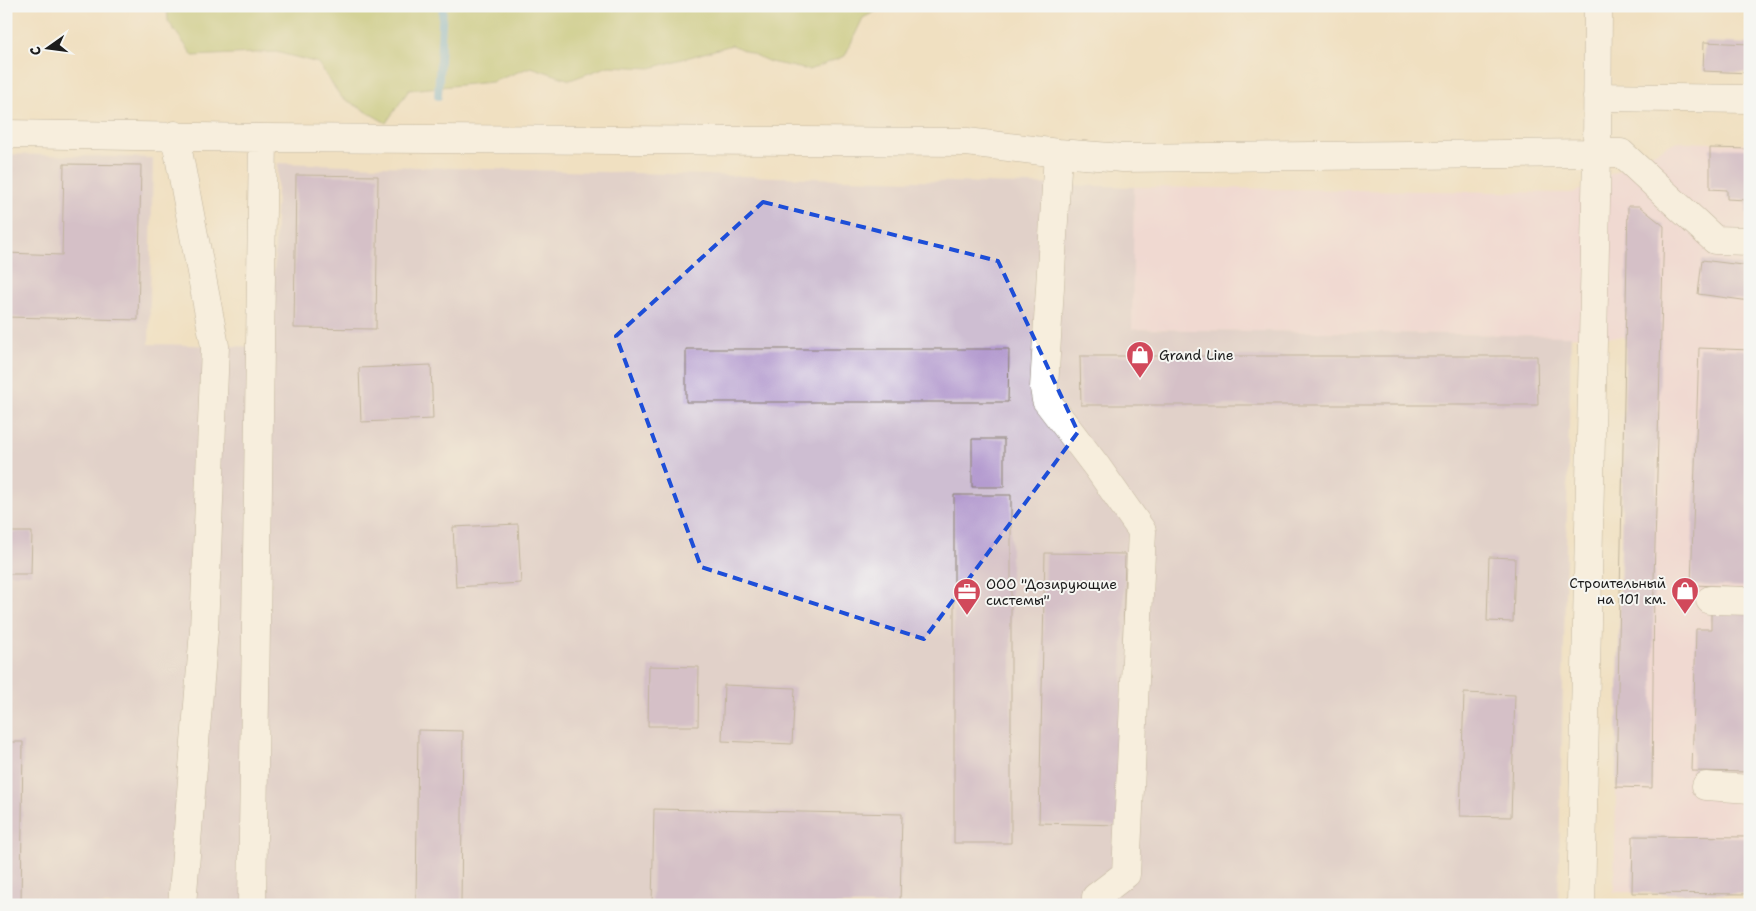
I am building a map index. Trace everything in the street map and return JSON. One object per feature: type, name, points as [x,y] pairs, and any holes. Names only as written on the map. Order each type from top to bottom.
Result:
[{"type":"street","points":[[1581,905],[1597,153],[1598,6]]},
{"type":"street","points":[[1597,97],[1750,99]]},
{"type":"street","points":[[6,134],[175,135],[262,138],[967,142],[1058,153],[1123,158],[1621,153],[1715,240],[1750,241]]},
{"type":"street","points":[[175,135],[215,346],[204,630],[182,905]]},
{"type":"street","points":[[252,905],[262,138]]},
{"type":"street","points":[[1058,153],[1044,388],[1046,400],[1097,467],[1142,531],[1126,874],[1096,897],[1096,905]]},
{"type":"street","points":[[1710,600],[1750,600]]},
{"type":"street","points":[[1706,786],[1750,789]]},
{"type":"highlighted area","points":[[763,202],[998,261],[1078,432],[924,639],[701,567],[616,336]]},
{"type":"shaded area","name":"Строительный на 101 км.","points":[[1675,142],[1750,144],[1750,894],[1614,892],[1626,337],[1131,329],[1134,187],[1573,193]]},
{"type":"shaded area","points":[[6,154],[153,158],[149,344],[271,347],[278,163],[1134,187],[1132,329],[1571,336],[1558,905],[6,905]]},
{"type":"green space","points":[[167,6],[609,6],[617,10],[627,6],[886,6],[863,18],[845,56],[809,70],[770,62],[732,45],[651,68],[609,66],[570,80],[531,67],[492,82],[409,90],[386,123],[341,97],[318,63],[276,52],[193,56],[168,21]]},
{"type":"building","points":[[1704,42],[1750,44],[1749,73],[1703,71]]},
{"type":"building","points":[[1710,148],[1750,149],[1750,213],[1746,213],[1746,200],[1727,199],[1727,190],[1710,189]]},
{"type":"building","points":[[64,164],[141,165],[138,320],[6,317],[6,253],[62,255]]},
{"type":"building","points":[[296,175],[378,176],[376,329],[294,328]]},
{"type":"building","points":[[1628,206],[1639,206],[1664,226],[1654,580],[1652,788],[1616,787]]},
{"type":"building","points":[[1702,260],[1750,266],[1750,301],[1698,294]]},
{"type":"building","points":[[1699,348],[1750,350],[1750,587],[1691,585]]},
{"type":"building","points":[[686,349],[1009,349],[1008,402],[686,402]]},
{"type":"building","points":[[1080,356],[1537,356],[1538,405],[1081,405]]},
{"type":"building","points":[[431,365],[433,419],[361,422],[359,368]]},
{"type":"building","points":[[972,439],[1004,439],[1004,487],[972,487]]},
{"type":"building","points":[[954,495],[1011,495],[1011,843],[954,843]]},
{"type":"building","points":[[518,524],[521,583],[456,587],[453,527]]},
{"type":"building","points":[[6,532],[32,532],[31,574],[6,574]]},
{"type":"building","points":[[1045,553],[1125,554],[1119,825],[1039,823]]},
{"type":"building","points":[[1489,557],[1515,558],[1513,622],[1487,621]]},
{"type":"building","points":[[1711,611],[1750,612],[1750,772],[1692,771],[1696,629],[1711,629]]},
{"type":"building","points":[[649,666],[699,667],[698,726],[648,726]]},
{"type":"building","points":[[724,685],[795,688],[792,744],[722,741]]},
{"type":"building","points":[[1464,693],[1515,695],[1511,817],[1460,816]]},
{"type":"building","points":[[418,730],[463,731],[461,904],[416,904]]},
{"type":"building","points":[[6,742],[23,742],[21,905],[6,905]]},
{"type":"building","points":[[654,809],[902,814],[900,905],[652,905]]},
{"type":"building","points":[[1633,836],[1750,837],[1750,894],[1632,893]]},
{"type":"waterway","points":[[438,96],[443,6]]},
{"type":"place","name":"Grand Line","points":[[1140,379]]},
{"type":"place","name":"Строительный на 101 км.","points":[[1685,615]]},
{"type":"place","name":"ООО \"Дозирующие системы\"","points":[[967,616]]}]
